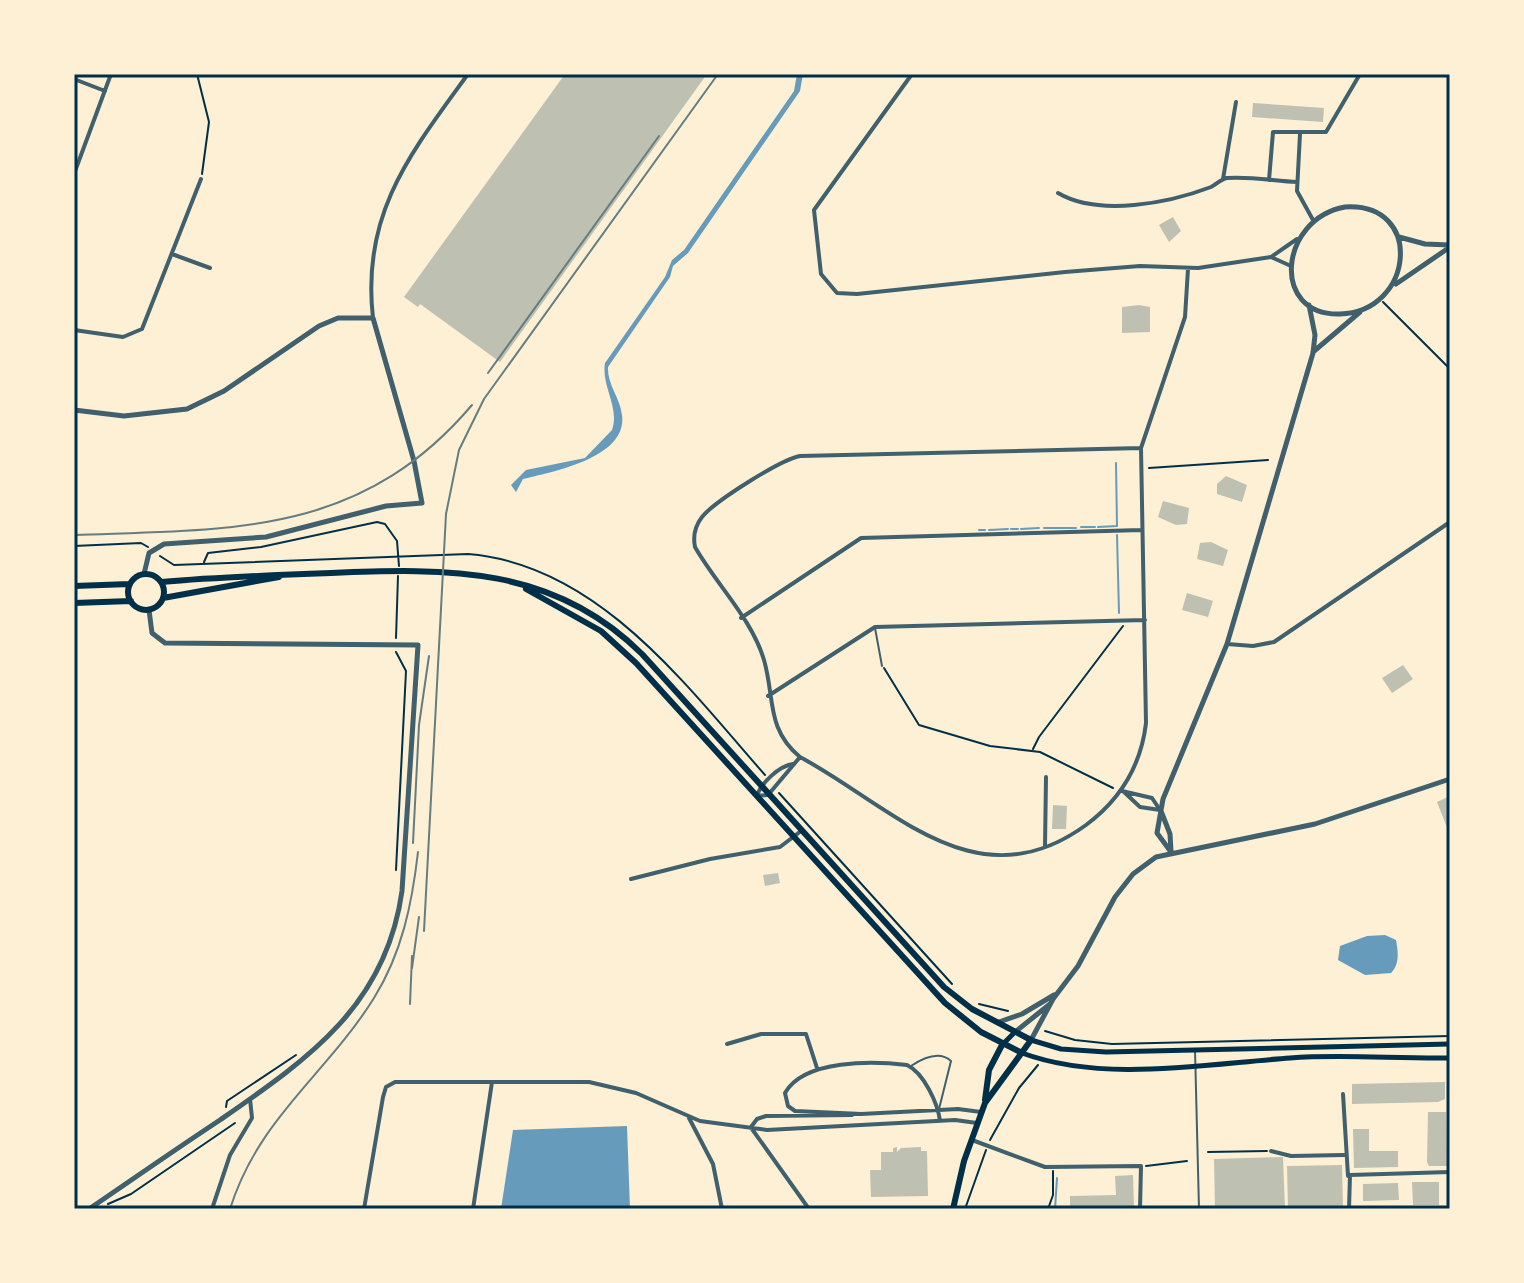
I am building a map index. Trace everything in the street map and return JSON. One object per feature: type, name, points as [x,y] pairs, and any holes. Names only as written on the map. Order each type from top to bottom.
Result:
[{"type":"main road","points":[[161,582],[430,570],[469,573],[568,599],[619,631],[944,987],[972,1009],[1031,1040],[1061,1049],[1085,1051],[1450,1044]]},
{"type":"main road","points":[[74,586],[130,584],[144,574],[154,576],[161,582],[163,598]]},
{"type":"main road","points":[[74,603],[131,601],[140,609],[149,610],[163,598],[295,574]]},
{"type":"main road","points":[[130,584],[131,601]]},
{"type":"main road","points":[[516,584],[583,619],[611,639],[945,1003],[973,1027],[1002,1045],[1078,1067],[1196,1066],[1317,1057],[1450,1058]]},
{"type":"main road","points":[[985,1103],[989,1070],[1002,1045],[1015,1032]]},
{"type":"main road","points":[[953,1209],[971,1139],[985,1103],[1031,1040]]},
{"type":"street","points":[[74,174],[111,74]]},
{"type":"street","points":[[144,574],[149,553],[164,544],[253,539],[393,504],[422,503],[413,458],[373,318],[370,260],[382,209],[408,158],[468,74]]},
{"type":"street","points":[[912,74],[814,210],[818,260],[829,288],[848,295],[1140,266],[1188,269],[1271,257],[1297,239],[1313,220],[1339,208],[1361,207],[1381,217],[1398,237],[1450,246]]},
{"type":"street","points":[[1269,180],[1273,132],[1326,132],[1360,74]]},
{"type":"street","points":[[74,79],[105,91]]},
{"type":"street","points":[[1223,179],[1236,102]]},
{"type":"street","points":[[1300,134],[1297,182],[1300,200],[1313,220]]},
{"type":"street","points":[[74,330],[123,337],[139,331],[146,323],[201,179]]},
{"type":"street","points":[[1058,193],[1101,205],[1130,205],[1159,202],[1213,186],[1223,179],[1297,182]]},
{"type":"street","points":[[1391,286],[1400,267],[1398,237]]},
{"type":"street","points":[[1171,852],[1158,838],[1156,827],[1160,810],[1227,644],[1313,353],[1315,335],[1309,305],[1299,293],[1291,266],[1297,239]]},
{"type":"street","points":[[1313,353],[1391,286],[1450,246]]},
{"type":"street","points":[[172,254],[210,268]]},
{"type":"street","points":[[1271,257],[1291,266]]},
{"type":"street","points":[[1141,448],[830,455],[782,460],[706,513],[694,537],[696,550],[741,618],[764,660],[768,696],[777,731],[800,757],[941,844],[989,854],[1045,846],[1079,830],[1122,791],[1136,764],[1145,733],[1141,448],[1185,317],[1188,269]]},
{"type":"street","points":[[1309,305],[1333,314],[1364,308]]},
{"type":"street","points":[[74,410],[124,416],[187,409],[224,391],[319,326],[338,318],[373,318]]},
{"type":"street","points":[[1227,644],[1253,646],[1274,642],[1450,522]]},
{"type":"street","points":[[741,618],[861,538],[1143,530]]},
{"type":"street","points":[[89,1209],[250,1099],[312,1054],[339,1028],[364,993],[388,946],[402,891],[418,645],[165,643],[152,633],[149,610]]},
{"type":"street","points":[[768,696],[875,627],[1145,620]]},
{"type":"street","points":[[793,764],[786,765],[760,786],[757,796],[768,795],[800,757]]},
{"type":"street","points":[[1045,846],[1046,777]]},
{"type":"street","points":[[1031,1040],[1050,1004],[1078,966],[1124,884],[1156,857],[1315,824],[1450,779]]},
{"type":"street","points":[[1122,791],[1140,807],[1160,810]]},
{"type":"street","points":[[1122,791],[1152,798],[1170,834],[1171,852]]},
{"type":"street","points":[[631,879],[710,859],[780,847],[801,831]]},
{"type":"street","points":[[997,1022],[1022,1014],[1058,992]]},
{"type":"street","points":[[1015,1032],[1050,1004]]},
{"type":"street","points":[[727,1044],[761,1034],[806,1034],[817,1068]]},
{"type":"street","points":[[862,1114],[795,1111],[788,1106],[785,1093],[817,1068],[911,1066],[939,1110],[940,1121]]},
{"type":"street","points":[[473,1209],[492,1082]]},
{"type":"street","points":[[364,1209],[383,1097],[389,1084],[589,1082],[614,1087],[706,1122],[773,1130],[940,1121],[977,1123]]},
{"type":"street","points":[[1343,1094],[1349,1209]]},
{"type":"street","points":[[212,1209],[230,1155],[252,1118],[250,1099]]},
{"type":"street","points":[[751,1127],[757,1119],[766,1116],[802,1118],[939,1110],[981,1112]]},
{"type":"street","points":[[688,1116],[717,1175],[722,1209]]},
{"type":"street","points":[[751,1127],[809,1209]]},
{"type":"street","points":[[971,1139],[1045,1167],[1141,1166],[1140,1209]]},
{"type":"street","points":[[1271,1151],[1291,1156],[1345,1155]]},
{"type":"street","points":[[1348,1176],[1450,1172]]},
{"type":"lane","points":[[875,627],[882,666]]},
{"type":"lane","points":[[1195,1050],[1199,1209]]},
{"type":"lane","points":[[911,1066],[932,1056],[946,1057],[951,1061],[939,1110]]},
{"type":"path","points":[[197,74],[209,122],[201,179]]},
{"type":"path","points":[[1380,297],[1450,369]]},
{"type":"path","points":[[1149,468],[1268,460]]},
{"type":"path","points":[[204,563],[206,555],[213,551],[251,549],[365,524],[385,524]]},
{"type":"path","points":[[74,546],[145,545]]},
{"type":"path","points":[[159,555],[171,565],[451,554],[517,562]]},
{"type":"path","points":[[1033,750],[1039,737],[1124,621]]},
{"type":"path","points":[[396,652],[406,671],[396,878]]},
{"type":"path","points":[[882,666],[919,725],[990,746],[1033,750],[1122,791]]},
{"type":"path","points":[[780,794],[953,985]]},
{"type":"path","points":[[976,1002],[1007,1010]]},
{"type":"path","points":[[1051,1034],[1112,1044],[1450,1036]]},
{"type":"path","points":[[226,1108],[227,1101],[237,1093],[304,1049]]},
{"type":"path","points":[[965,1209],[988,1146],[1019,1088],[1039,1064]]},
{"type":"path","points":[[104,1207],[131,1194],[235,1123]]},
{"type":"path","points":[[1208,1152],[1271,1151]]},
{"type":"path","points":[[1141,1166],[1187,1161]]},
{"type":"path","points":[[1048,1209],[1053,1177]]},
{"type":"water","points":[[797,74],[803,74],[800,91],[688,253],[673,266],[670,277],[608,367],[622,415],[621,430],[613,442],[601,452],[568,467],[523,479],[516,492],[511,485],[526,470],[585,458],[612,430],[614,413],[604,372],[605,363],[665,277],[672,260],[684,250],[794,91]]},
{"type":"water","points":[[1385,935],[1396,940],[1397,944],[1397,962],[1391,973],[1365,975],[1338,960],[1340,946],[1367,936]]},
{"type":"water","points":[[627,1126],[630,1209],[501,1209],[513,1130]]},
{"type":"building","points":[[565,74],[707,74],[500,362],[420,304],[418,307],[404,297]]},
{"type":"building","points":[[1253,103],[1324,108],[1323,122],[1252,117]]},
{"type":"building","points":[[1173,217],[1181,231],[1169,242],[1159,225]]},
{"type":"building","points":[[1122,307],[1150,307],[1150,332],[1122,333]]},
{"type":"building","points":[[1226,476],[1247,485],[1242,502],[1217,494],[1217,484]]},
{"type":"building","points":[[1163,501],[1189,508],[1187,524],[1176,525],[1158,517]]},
{"type":"building","points":[[1211,542],[1228,550],[1223,566],[1197,559],[1200,543]]},
{"type":"building","points":[[1187,593],[1213,601],[1208,617],[1182,610]]},
{"type":"building","points":[[1403,665],[1413,679],[1392,693],[1382,678]]},
{"type":"building","points":[[1450,796],[1450,835],[1437,802]]},
{"type":"building","points":[[1053,805],[1067,806],[1066,829],[1052,829]]},
{"type":"building","points":[[778,873],[780,883],[765,886],[763,875]]},
{"type":"building","points":[[1445,1082],[1445,1099],[1438,1102],[1352,1104],[1352,1084]]},
{"type":"building","points":[[1428,1112],[1446,1112],[1447,1166],[1429,1166],[1427,1162]]},
{"type":"building","points":[[1353,1129],[1369,1129],[1369,1151],[1398,1151],[1398,1167],[1354,1168]]},
{"type":"building","points":[[897,1147],[897,1152],[901,1148],[921,1147],[921,1151],[927,1151],[928,1196],[871,1197],[870,1170],[881,1170],[881,1152],[893,1152],[893,1148]]},
{"type":"building","points":[[1283,1157],[1285,1209],[1215,1209],[1214,1159]]},
{"type":"building","points":[[1342,1165],[1343,1209],[1288,1209],[1287,1166]]},
{"type":"building","points":[[1133,1175],[1134,1209],[1070,1209],[1070,1196],[1116,1195],[1115,1176]]},
{"type":"building","points":[[1412,1182],[1439,1182],[1439,1205],[1413,1205]]},
{"type":"building","points":[[1398,1183],[1399,1200],[1363,1201],[1363,1184]]},
{"type":"waterway","points":[[1098,527],[1117,526],[1116,463]]},
{"type":"waterway","points":[[1081,527],[1095,527]]},
{"type":"waterway","points":[[1021,529],[1039,528]]},
{"type":"waterway","points":[[1044,528],[1076,528]]},
{"type":"waterway","points":[[989,530],[1008,529]]},
{"type":"waterway","points":[[1011,529],[1018,529]]},
{"type":"waterway","points":[[979,530],[985,530]]},
{"type":"waterway","points":[[1117,535],[1119,613]]},
{"type":"waterway","points":[[1055,1209],[1057,1178]]},
{"type":"railway","points":[[424,931],[446,514],[459,450],[484,399],[718,74]]},
{"type":"railway","points":[[488,373],[659,136]]},
{"type":"railway","points":[[74,535],[239,526],[290,517],[338,503],[385,480],[429,448],[472,405]]},
{"type":"railway","points":[[413,843],[419,725],[429,656]]},
{"type":"railway","points":[[230,1209],[258,1148],[355,1025],[384,981],[404,928],[418,852]]},
{"type":"railway","points":[[412,968],[419,917]]},
{"type":"railway","points":[[410,1004],[412,956]]}]
